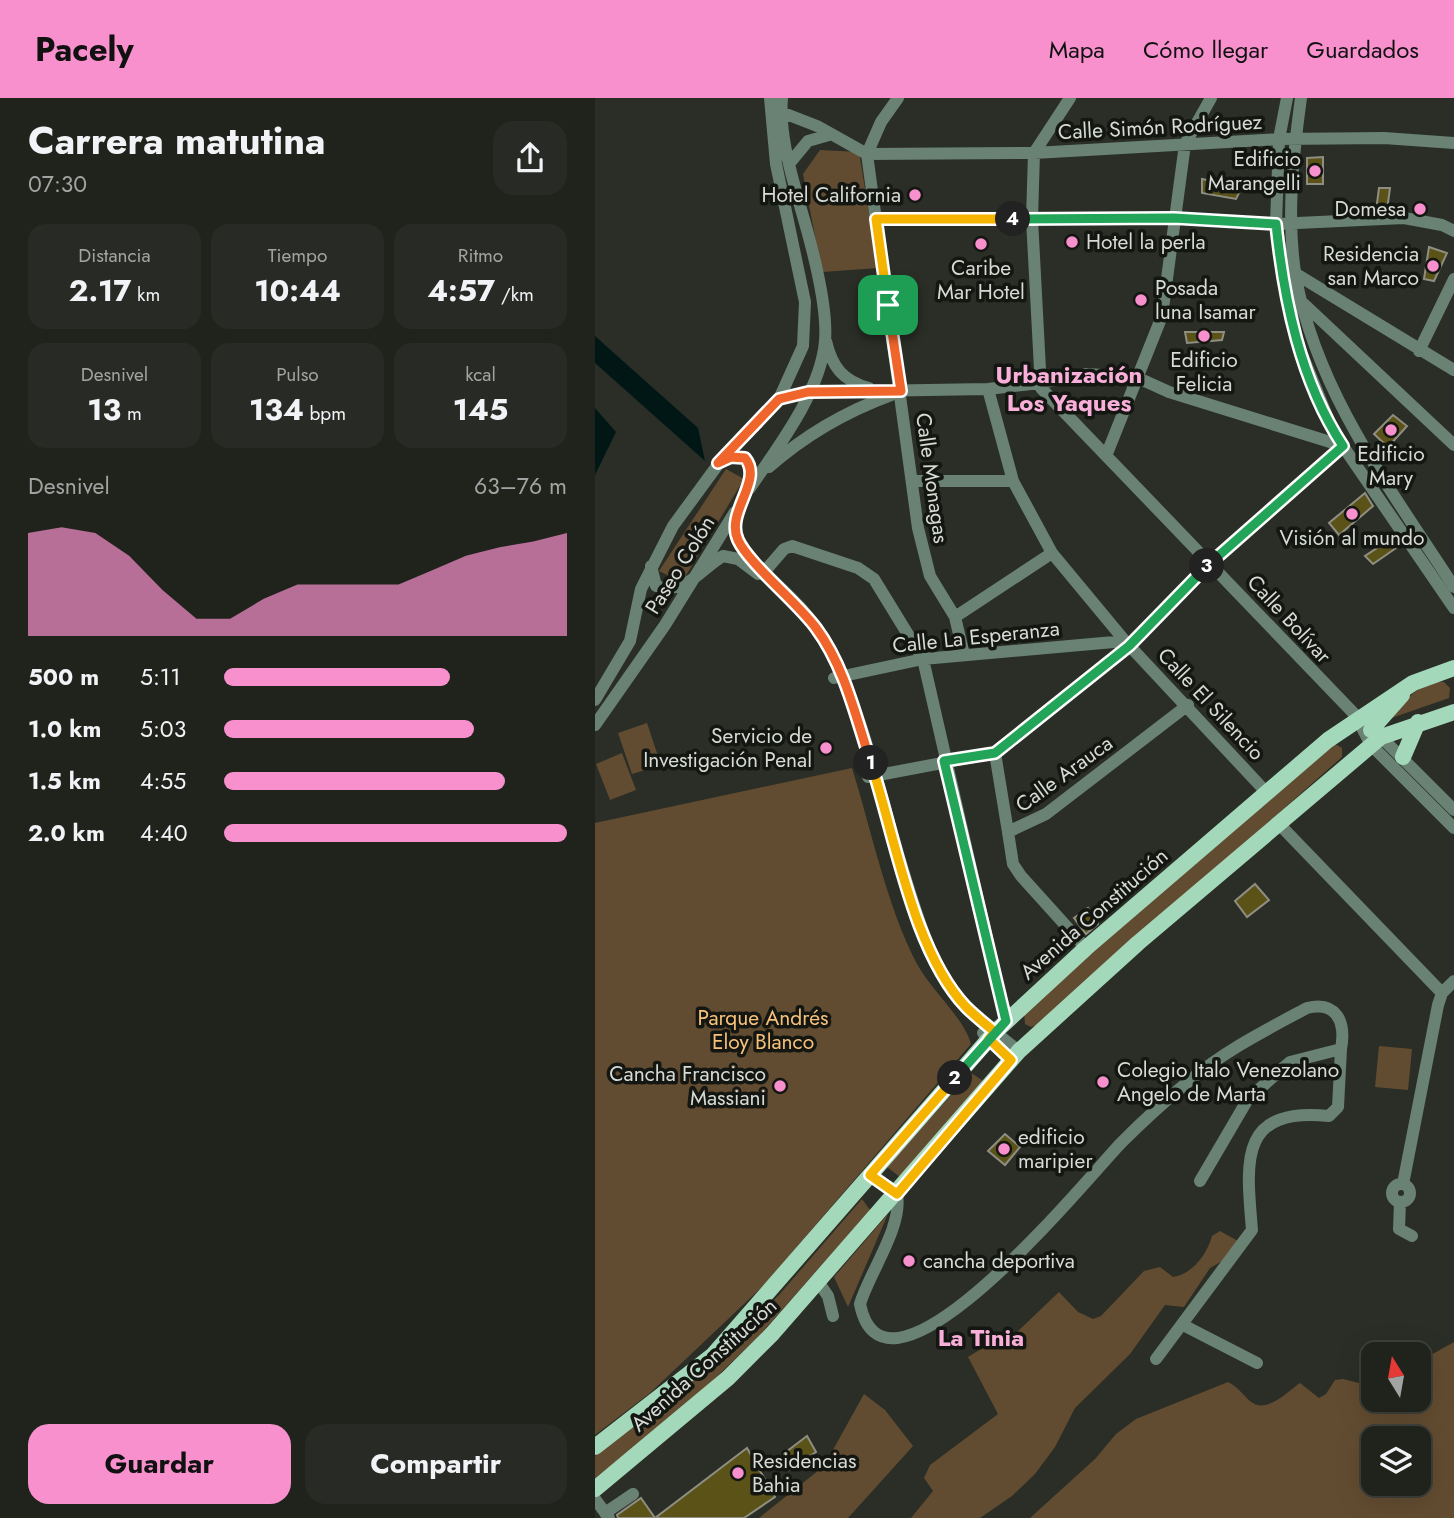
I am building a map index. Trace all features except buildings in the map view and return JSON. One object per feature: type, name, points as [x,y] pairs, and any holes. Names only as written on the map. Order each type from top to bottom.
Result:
[{"type":"main road","name":"Avenida Constitución","points":[[595,1447],[713,1355],[997,1030],[1086,948],[1357,719],[1421,679],[1454,668]]},
{"type":"main road","points":[[1375,737],[1421,679],[1454,684]]},
{"type":"main road","points":[[1403,757],[1421,721],[1454,701]]},
{"type":"main road","name":"Avenida Constitución","points":[[595,1489],[728,1378],[820,1283],[1015,1056],[1137,943],[1279,824],[1375,737],[1454,712]]},
{"type":"street","name":"Paseo Colón","points":[[595,700],[630,641],[641,589],[673,526],[718,463],[779,399],[800,355],[806,312],[776,164],[770,98]]},
{"type":"street","name":"Paseo Colón","points":[[595,725],[692,583],[808,392],[818,370],[825,339],[814,250],[789,164],[781,112],[782,98]]},
{"type":"street","points":[[781,112],[817,126],[867,154],[881,122],[898,98]]},
{"type":"street","points":[[1040,383],[1032,219],[1034,153],[1070,98]]},
{"type":"street","points":[[1105,456],[1162,316],[1185,144],[1211,98]]},
{"type":"street","points":[[1287,98],[1279,139],[1276,224],[1299,307],[1334,395],[1454,587]]},
{"type":"street","points":[[1301,98],[1293,223],[1307,373],[1343,446],[1454,608]]},
{"type":"street","points":[[789,164],[808,141],[829,135]]},
{"type":"street","name":"Calle Simón Rodríguez","points":[[867,154],[1034,153],[1279,139],[1384,138],[1454,143]]},
{"type":"street","name":"Calle Monagas","points":[[867,154],[918,528],[926,565],[955,617],[964,655]]},
{"type":"street","points":[[876,219],[1174,218],[1276,224],[1404,218],[1454,231]]},
{"type":"street","points":[[1296,274],[1454,370]]},
{"type":"street","points":[[1419,351],[1454,279]]},
{"type":"street","points":[[1299,307],[1321,290]]},
{"type":"street","points":[[1299,307],[1454,444]]},
{"type":"street","points":[[825,339],[835,366],[848,380],[873,389],[901,391]]},
{"type":"street","points":[[779,399],[808,392],[988,389],[1087,374],[1136,377],[1169,392],[1343,446]]},
{"type":"street","name":"Calle Bolívar","points":[[1040,383],[1043,393],[1210,563],[1375,737]]},
{"type":"street","name":"Calle El Silencio","points":[[988,389],[1013,481],[1052,553],[1127,643],[1268,793]]},
{"type":"street","points":[[757,478],[794,445],[827,424],[901,391]]},
{"type":"street","points":[[871,776],[995,753],[1127,643],[1210,563],[1343,446],[1347,416]]},
{"type":"street","points":[[718,463],[737,456],[750,463],[750,477],[738,507],[735,527],[739,541],[818,631],[838,676],[918,919],[946,979],[965,1006],[997,1030],[1015,1056]]},
{"type":"street","points":[[913,481],[1013,481]]},
{"type":"street","points":[[765,571],[784,549],[792,546],[858,568],[874,579],[923,659],[997,1030]]},
{"type":"street","points":[[955,617],[1052,553]]},
{"type":"street","points":[[651,566],[656,586],[670,590],[692,583],[723,556],[738,559],[753,569],[810,634],[838,676]]},
{"type":"street","name":"Calle La Esperanza","points":[[838,676],[923,659],[1127,643]]},
{"type":"street","name":"Calle Arauca","points":[[1086,948],[1021,876],[1013,864],[1008,832],[1046,814],[1188,705]]},
{"type":"street","points":[[1375,737],[1403,757],[1454,810]]},
{"type":"street","points":[[1375,737],[1454,828]]},
{"type":"street","points":[[995,753],[1008,832]]},
{"type":"street","points":[[1279,824],[1442,993]]},
{"type":"street","points":[[1412,1236],[1399,1229],[1400,1202],[1393,1197],[1392,1191],[1395,1186],[1403,1184],[1418,1100],[1442,993],[1454,981]]},
{"type":"street","points":[[870,1175],[897,1194],[898,1205],[893,1225],[860,1304],[868,1325],[876,1332],[898,1338],[933,1326],[973,1298],[1122,1142],[1190,1080],[1226,1054],[1307,1008],[1326,1007],[1340,1017],[1343,1036],[1338,1107],[1335,1113],[1329,1116],[1290,1115],[1275,1120],[1262,1131],[1254,1145],[1247,1173],[1252,1230],[1156,1359]]},
{"type":"street","points":[[1200,1181],[1248,1099],[1290,1062],[1341,1049]]},
{"type":"street","points":[[820,1283],[828,1296],[833,1315]]},
{"type":"street","points":[[1182,1325],[1257,1363]]},
{"type":"street","points":[[595,1499],[607,1515],[633,1494]]},
{"type":"green space","points":[[820,150],[859,152],[878,268],[822,272],[803,174]]},
{"type":"green space","points":[[726,469],[744,479],[682,582],[659,571]]},
{"type":"green space","points":[[1437,681],[1444,682],[1450,688],[1449,698],[1383,721],[1420,687]]},
{"type":"green space","points":[[647,723],[661,765],[632,774],[618,733]]},
{"type":"green space","points":[[1330,741],[1342,748],[1342,757],[1040,1024],[1031,1027],[1025,1024],[1024,1012]]},
{"type":"green space","points":[[622,753],[636,790],[610,800],[596,764]]},
{"type":"green space","name":"Parque Andrés Eloy Blanco","points":[[852,768],[888,893],[906,942],[923,974],[962,1024],[971,1044],[764,1285],[650,1393],[595,1435],[595,823]]},
{"type":"green space","points":[[1379,1046],[1412,1049],[1408,1090],[1375,1087]]},
{"type":"green space","points":[[971,1073],[985,1082],[900,1177],[887,1167]]},
{"type":"green space","points":[[862,1199],[870,1210],[758,1337],[685,1407],[595,1478],[595,1456],[681,1391],[779,1295]]},
{"type":"green space","points":[[888,1214],[848,1307],[834,1277]]},
{"type":"green space","points":[[1220,1231],[1238,1241],[1229,1257],[1210,1268],[1184,1307],[1165,1305],[1130,1354],[1075,1408],[1055,1447],[1035,1474],[1012,1496],[980,1518],[911,1518],[933,1491],[924,1478],[930,1465],[998,1414],[968,1357],[994,1341],[1016,1333],[1059,1292],[1078,1312],[1093,1319],[1101,1316],[1144,1271],[1160,1267],[1173,1277],[1187,1272],[1203,1256],[1212,1236]]},
{"type":"green space","points":[[1454,1342],[1454,1518],[1030,1518],[1095,1459],[1116,1434],[1136,1419],[1228,1382],[1256,1405],[1276,1401],[1300,1383],[1319,1398],[1326,1394],[1335,1380],[1361,1382],[1361,1412],[1431,1412],[1431,1355]]},
{"type":"green space","points":[[864,1394],[885,1410],[913,1446],[848,1518],[759,1518],[824,1466]]},
{"type":"shaded area","points":[[595,336],[698,428],[705,461],[595,363]]},
{"type":"shaded area","points":[[595,408],[616,432],[595,475]]},
{"type":"place","name":"Edificio Marangelli","points":[[1315,171]]},
{"type":"place","name":"Hotel California","points":[[915,195]]},
{"type":"place","name":"Domesa","points":[[1420,209]]},
{"type":"place","name":"Hotel la perla","points":[[1072,242]]},
{"type":"place","name":"Caribe Mar Hotel","points":[[981,244]]},
{"type":"place","name":"Residencia san Marco","points":[[1433,266]]},
{"type":"place","name":"Posada luna Isamar","points":[[1141,300]]},
{"type":"place","name":"Edificio Felicia","points":[[1204,336]]},
{"type":"place","name":"Edificio Mary","points":[[1391,430]]},
{"type":"place","name":"Visión al mundo","points":[[1352,514]]},
{"type":"place","name":"Servicio de Investigación Penal","points":[[826,748]]},
{"type":"place","name":"Colegio Italo Venezolano Angelo de Marta","points":[[1103,1082]]},
{"type":"place","name":"Cancha Francisco Massiani","points":[[780,1086]]},
{"type":"place","name":"edificio maripier","points":[[1004,1149]]},
{"type":"place","name":"cancha deportiva","points":[[909,1261]]},
{"type":"place","name":"Residencias Bahia","points":[[738,1473]]},
{"type":"district","name":"Urbanización Los Yaques","points":[[1069,388]]},
{"type":"district","name":"La Tinia","points":[[981,1337]]},
{"type":"route","points":[[888,305],[876,219],[1174,218],[1276,224],[1282,270],[1297,342],[1307,373],[1334,433],[1343,446],[1210,563],[1129,646],[995,753],[944,761],[1006,1021],[995,1032],[870,1175],[897,1194],[1011,1060],[989,1039],[995,1032],[965,1006],[946,979],[918,919],[874,774],[841,674],[830,650],[794,600],[744,549],[736,535],[738,507],[750,477],[750,463],[737,456],[718,463],[779,399],[808,392],[901,391],[888,305]]}]
